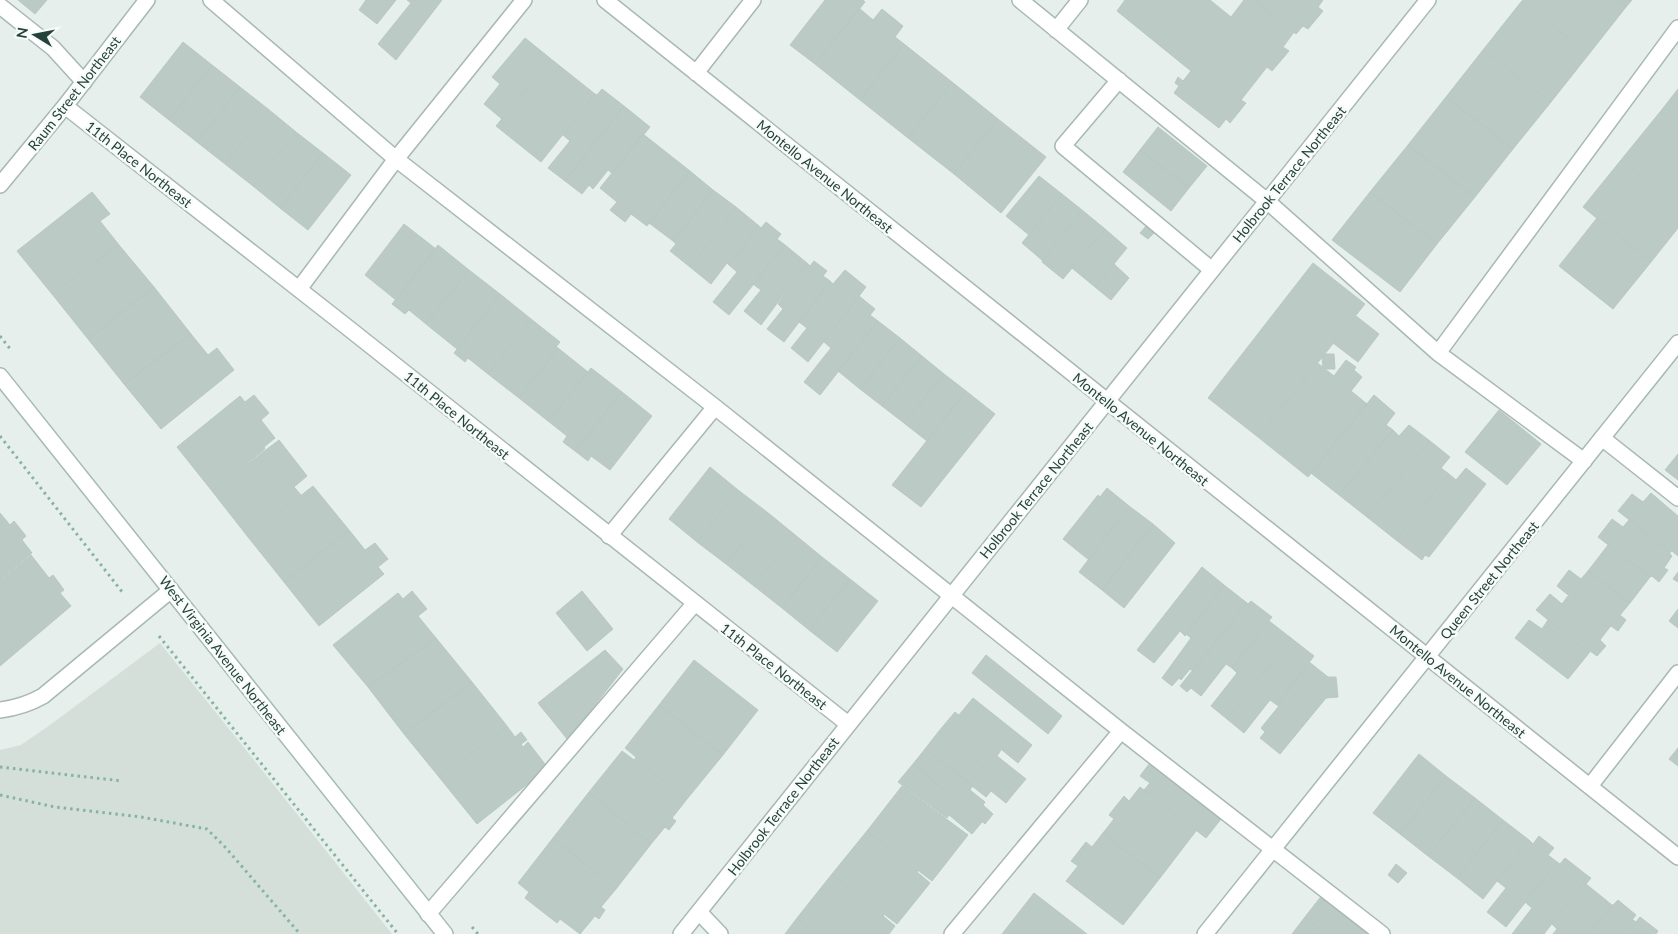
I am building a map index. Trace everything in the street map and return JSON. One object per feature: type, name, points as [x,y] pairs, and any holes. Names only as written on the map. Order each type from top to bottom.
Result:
[{"type":"street","name":"Raum Street Northeast","points":[[0,185],[65,106],[147,0]]},
{"type":"street","points":[[211,0],[396,159],[715,407],[1121,731],[1382,934]]},
{"type":"street","points":[[299,289],[396,159],[524,0]]},
{"type":"street","name":"Montello Avenue Northeast","points":[[605,0],[1678,857]]},
{"type":"street","points":[[696,73],[753,0]]},
{"type":"street","points":[[1020,0],[1267,201],[1438,353],[1584,461]]},
{"type":"street","points":[[1056,30],[1080,0]]},
{"type":"street","name":"Holbrook Terrace Northeast","points":[[681,934],[1428,0]]},
{"type":"street","points":[[0,6],[53,48],[84,82]]},
{"type":"street","points":[[1438,353],[1678,28]]},
{"type":"street","points":[[1118,80],[1063,146],[1212,270]]},
{"type":"street","name":"11th Place Northeast","points":[[65,106],[848,724]]},
{"type":"street","name":"Queen Street Northeast","points":[[1204,934],[1678,343]]},
{"type":"street","name":"West Virginia Avenue Northeast","points":[[0,376],[445,934]]},
{"type":"street","points":[[610,536],[715,407]]},
{"type":"street","points":[[1602,438],[1678,498]]},
{"type":"street","points":[[0,710],[16,708],[43,696],[171,590]]},
{"type":"street","points":[[428,914],[694,603]]},
{"type":"street","points":[[1590,786],[1678,674]]},
{"type":"street","points":[[952,934],[1121,731]]},
{"type":"street","points":[[699,912],[720,934]]},
{"type":"path","points":[[0,436],[116,583]]},
{"type":"path","points":[[168,646],[398,934]]},
{"type":"path","points":[[0,767],[122,781]]},
{"type":"path","points":[[0,795],[55,806],[141,816],[208,829],[300,934]]},
{"type":"shaded area","points":[[160,643],[392,934],[0,934],[0,750],[21,745]]},
{"type":"building","points":[[18,0],[47,0],[35,14]]},
{"type":"building","points":[[366,0],[396,0],[377,24],[359,10]]},
{"type":"building","points":[[407,0],[442,0],[396,60],[378,44],[411,3]]},
{"type":"building","points":[[825,0],[863,0],[865,2],[815,64],[790,45]]},
{"type":"building","points":[[1125,0],[1210,0],[1231,17],[1244,0],[1254,0],[1294,32],[1283,47],[1289,51],[1272,71],[1267,67],[1241,100],[1246,103],[1230,123],[1226,119],[1219,128],[1174,93],[1179,86],[1175,83],[1178,77],[1183,81],[1191,71],[1117,11]]},
{"type":"building","points":[[1254,0],[1323,0],[1318,7],[1323,11],[1308,29],[1303,26],[1296,34]]},
{"type":"building","points":[[1523,0],[1617,0],[1626,7],[1589,54],[1521,2]]},
{"type":"building","points":[[1617,0],[1632,0],[1626,7]]},
{"type":"building","points":[[1521,2],[1589,54],[1551,102],[1483,50]]},
{"type":"building","points":[[859,8],[873,20],[882,9],[903,26],[895,37],[904,44],[860,100],[815,64]]},
{"type":"building","points":[[525,38],[551,59],[502,119],[484,104],[500,84],[492,77]]},
{"type":"building","points":[[183,42],[212,65],[169,120],[140,97]]},
{"type":"building","points":[[904,44],[952,82],[908,138],[860,100]]},
{"type":"building","points":[[1483,50],[1551,102],[1513,149],[1446,97]]},
{"type":"building","points":[[551,59],[595,94],[541,162],[496,126]]},
{"type":"building","points":[[212,65],[240,87],[197,142],[169,120]]},
{"type":"building","points":[[952,82],[998,119],[954,174],[908,138]]},
{"type":"building","points":[[240,87],[268,109],[225,164],[197,142]]},
{"type":"building","points":[[602,89],[624,106],[565,181],[548,168],[570,141],[563,135],[595,94],[597,95]]},
{"type":"building","points":[[1678,89],[1678,127],[1660,112]]},
{"type":"building","points":[[1446,97],[1513,149],[1475,197],[1408,145]]},
{"type":"building","points":[[624,106],[650,127],[612,173],[608,170],[593,189],[589,185],[582,194],[565,181]]},
{"type":"building","points":[[268,109],[296,132],[253,186],[225,164]]},
{"type":"building","points":[[1660,112],[1678,127],[1678,206],[1621,160]]},
{"type":"building","points":[[998,119],[1046,157],[1001,213],[954,174]]},
{"type":"building","points":[[1158,127],[1207,166],[1189,188],[1140,150]]},
{"type":"building","points":[[296,132],[323,153],[280,208],[253,186]]},
{"type":"building","points":[[643,134],[690,171],[647,226],[631,214],[625,222],[610,210],[617,202],[600,188]]},
{"type":"building","points":[[1408,145],[1475,197],[1437,244],[1370,192]]},
{"type":"building","points":[[1140,150],[1189,188],[1171,211],[1123,172]]},
{"type":"building","points":[[323,153],[351,175],[308,230],[280,208]]},
{"type":"building","points":[[1621,160],[1678,206],[1678,228],[1651,262],[1583,207]]},
{"type":"building","points":[[690,171],[713,190],[673,241],[649,223]]},
{"type":"building","points":[[1039,176],[1062,194],[1029,235],[1006,216]]},
{"type":"building","points":[[713,190],[736,207],[690,267],[670,251],[676,244],[673,241]]},
{"type":"building","points":[[92,192],[110,214],[100,221],[119,245],[52,294],[17,251]]},
{"type":"building","points":[[1370,192],[1437,244],[1400,292],[1332,240]]},
{"type":"building","points":[[1062,194],[1082,210],[1043,261],[1022,243]]},
{"type":"building","points":[[736,207],[759,226],[729,265],[727,263],[711,284],[690,267]]},
{"type":"building","points":[[1082,210],[1105,229],[1063,279],[1042,262]]},
{"type":"building","points":[[1597,218],[1651,262],[1613,309],[1559,266]]},
{"type":"building","points":[[766,222],[781,234],[777,239],[785,245],[729,315],[713,302],[737,272],[729,265],[759,226],[761,228]]},
{"type":"building","points":[[404,224],[436,249],[396,300],[365,275]]},
{"type":"building","points":[[1146,226],[1154,233],[1148,239],[1140,233]]},
{"type":"building","points":[[1105,229],[1127,248],[1095,287],[1072,268]]},
{"type":"building","points":[[119,245],[154,287],[88,339],[52,294]]},
{"type":"building","points":[[438,245],[469,270],[426,324],[409,310],[405,314],[392,304]]},
{"type":"building","points":[[785,245],[807,263],[761,325],[744,311],[761,290],[753,284]]},
{"type":"building","points":[[814,261],[827,271],[823,276],[830,281],[784,342],[767,329],[783,309],[778,304],[807,263],[810,266]]},
{"type":"building","points":[[1313,263],[1365,304],[1258,437],[1208,398]]},
{"type":"building","points":[[1114,264],[1129,278],[1111,300],[1095,287]]},
{"type":"building","points":[[469,270],[500,294],[457,349],[426,324]]},
{"type":"building","points":[[845,270],[866,287],[808,362],[791,348],[807,328],[799,322],[830,281],[833,284]]},
{"type":"building","points":[[154,287],[191,334],[124,384],[88,339]]},
{"type":"building","points":[[500,294],[531,319],[488,374],[468,358],[465,362],[454,353]]},
{"type":"building","points":[[859,296],[875,309],[870,315],[878,321],[820,395],[804,382],[831,348],[824,342]]},
{"type":"building","points":[[1356,316],[1379,334],[1358,362],[1333,343]]},
{"type":"building","points":[[531,319],[560,342],[556,347],[558,348],[519,398],[488,374]]},
{"type":"building","points":[[878,321],[900,338],[860,389],[838,371]]},
{"type":"building","points":[[191,334],[208,355],[217,348],[234,370],[161,429],[124,384]]},
{"type":"building","points":[[900,338],[922,356],[882,406],[860,389]]},
{"type":"building","points":[[558,348],[588,372],[548,421],[519,398]]},
{"type":"building","points":[[1324,354],[1334,354],[1335,369],[1325,369],[1334,376],[1346,360],[1356,367],[1354,370],[1362,377],[1351,391],[1367,404],[1308,477],[1258,437],[1317,363],[1323,367],[1322,357]]},
{"type":"building","points":[[922,356],[944,374],[904,423],[882,406]]},
{"type":"building","points":[[591,368],[622,392],[575,451],[563,442],[567,436],[548,421]]},
{"type":"building","points":[[944,374],[966,391],[927,441],[904,423]]},
{"type":"building","points":[[966,391],[995,414],[921,507],[892,485]]},
{"type":"building","points":[[622,392],[652,416],[610,470],[591,456],[588,461],[575,451]]},
{"type":"building","points":[[254,395],[269,413],[261,420],[275,438],[264,447],[265,449],[212,491],[177,447],[240,396],[245,402]]},
{"type":"building","points":[[1374,395],[1395,413],[1386,425],[1393,430],[1339,495],[1311,473]]},
{"type":"building","points":[[1499,410],[1541,444],[1507,485],[1465,452]]},
{"type":"building","points":[[1409,425],[1430,441],[1367,517],[1339,495],[1393,430],[1399,436]]},
{"type":"building","points":[[279,440],[307,476],[294,487],[301,495],[248,537],[212,491]]},
{"type":"building","points":[[1430,441],[1450,457],[1441,468],[1449,474],[1396,540],[1367,517]]},
{"type":"building","points":[[1678,454],[1678,480],[1665,470]]},
{"type":"building","points":[[710,467],[738,490],[697,542],[669,519]]},
{"type":"building","points":[[1466,468],[1486,484],[1429,557],[1425,555],[1422,560],[1396,540],[1449,474],[1456,480]]},
{"type":"building","points":[[313,486],[349,530],[284,582],[248,537]]},
{"type":"building","points":[[1107,488],[1129,506],[1089,560],[1063,539],[1098,495],[1100,497]]},
{"type":"building","points":[[738,490],[767,512],[726,564],[697,542]]},
{"type":"building","points":[[1651,493],[1678,516],[1678,556],[1672,551],[1670,552],[1618,511],[1632,494],[1643,502]]},
{"type":"building","points":[[1129,506],[1153,524],[1102,590],[1079,572]]},
{"type":"building","points":[[767,512],[794,534],[754,586],[726,564]]},
{"type":"building","points":[[0,513],[10,525],[14,521],[26,536],[22,540],[32,553],[0,580]]},
{"type":"building","points":[[1612,519],[1623,527],[1629,520],[1670,552],[1672,556],[1664,568],[1668,570],[1659,582],[1598,537]]},
{"type":"building","points":[[1153,524],[1175,543],[1124,608],[1102,590]]},
{"type":"building","points":[[349,530],[365,550],[375,543],[388,559],[378,567],[384,574],[319,626],[284,582]]},
{"type":"building","points":[[794,534],[822,557],[782,608],[754,586]]},
{"type":"building","points":[[1608,545],[1650,577],[1630,603],[1588,571]]},
{"type":"building","points":[[31,555],[49,578],[53,575],[64,590],[60,593],[71,606],[0,666],[0,581]]},
{"type":"building","points":[[822,557],[850,579],[809,630],[782,608]]},
{"type":"building","points":[[1202,567],[1224,585],[1185,636],[1180,631],[1154,663],[1137,650]]},
{"type":"building","points":[[1569,570],[1581,579],[1588,571],[1630,603],[1620,615],[1626,620],[1618,631],[1611,626],[1609,628],[1557,586]]},
{"type":"building","points":[[1678,572],[1678,582],[1673,579]]},
{"type":"building","points":[[850,579],[878,601],[837,652],[809,630]]},
{"type":"building","points":[[1224,585],[1247,603],[1193,671],[1190,669],[1181,680],[1179,678],[1172,686],[1162,678],[1191,638],[1186,634]]},
{"type":"building","points":[[412,591],[427,609],[418,616],[436,638],[368,687],[333,645],[398,593],[403,599]]},
{"type":"building","points":[[582,591],[613,629],[587,651],[556,613]]},
{"type":"building","points":[[1550,594],[1562,604],[1568,596],[1609,628],[1600,640],[1606,646],[1597,656],[1590,651],[1589,653],[1536,610]]},
{"type":"building","points":[[1251,601],[1272,617],[1232,668],[1226,664],[1201,696],[1191,688],[1187,692],[1180,686],[1247,603]]},
{"type":"building","points":[[1678,609],[1678,628],[1669,621]]},
{"type":"building","points":[[1529,620],[1542,629],[1548,620],[1589,653],[1568,679],[1515,638]]},
{"type":"building","points":[[1269,621],[1291,638],[1227,719],[1211,706],[1237,673],[1232,668]]},
{"type":"building","points":[[436,638],[472,682],[404,734],[368,687]]},
{"type":"building","points":[[1291,638],[1314,656],[1277,705],[1270,700],[1244,733],[1227,719]]},
{"type":"building","points":[[605,650],[623,669],[568,740],[538,703]]},
{"type":"building","points":[[986,655],[1062,716],[1048,734],[972,673]]},
{"type":"building","points":[[694,660],[758,710],[723,755],[659,705]]},
{"type":"building","points":[[1309,662],[1328,677],[1336,677],[1338,697],[1326,698],[1280,754],[1260,738],[1265,732],[1261,728],[1279,706],[1277,705]]},
{"type":"building","points":[[472,682],[507,726],[439,777],[404,734]]},
{"type":"building","points":[[973,698],[1032,745],[1018,763],[959,715]]},
{"type":"building","points":[[659,705],[723,755],[687,799],[635,759],[636,757],[625,748]]},
{"type":"building","points":[[955,712],[1001,750],[997,756],[1026,779],[1015,792],[939,731]]},
{"type":"building","points":[[507,726],[515,737],[521,732],[527,740],[521,744],[523,747],[528,742],[548,768],[477,824],[439,777]]},
{"type":"building","points":[[939,731],[1015,792],[1006,803],[991,791],[986,797],[925,749]]},
{"type":"building","points":[[1678,748],[1678,766],[1669,759]]},
{"type":"building","points":[[925,749],[973,785],[970,790],[985,802],[983,805],[993,814],[985,824],[913,764]]},
{"type":"building","points":[[622,751],[687,799],[672,818],[676,821],[669,830],[665,827],[651,844],[589,792]]},
{"type":"building","points":[[1419,754],[1446,776],[1400,834],[1373,813]]},
{"type":"building","points":[[1153,759],[1225,814],[1206,838],[1144,790],[1150,783],[1140,776]]},
{"type":"building","points":[[913,764],[982,822],[972,834],[949,815],[947,818],[898,782]]},
{"type":"building","points":[[1446,776],[1475,798],[1428,856],[1400,834]]},
{"type":"building","points":[[902,786],[968,835],[932,881],[867,831]]},
{"type":"building","points":[[1140,787],[1196,831],[1160,878],[1103,833],[1114,819],[1109,815],[1124,796],[1129,801]]},
{"type":"building","points":[[589,792],[651,844],[616,889],[553,838]]},
{"type":"building","points":[[1475,798],[1503,820],[1457,878],[1428,856]]},
{"type":"building","points":[[1503,820],[1529,840],[1483,899],[1457,878]]},
{"type":"building","points":[[867,831],[918,871],[930,883],[897,924],[832,874]]},
{"type":"building","points":[[1103,833],[1160,878],[1123,925],[1066,881],[1078,866],[1071,861],[1086,842],[1092,847]]},
{"type":"building","points":[[1539,836],[1554,848],[1548,855],[1557,862],[1506,927],[1487,912],[1506,888],[1497,881],[1529,840],[1533,844]]},
{"type":"building","points":[[553,838],[616,889],[601,907],[605,910],[599,919],[595,916],[580,934],[560,919],[557,923],[525,898],[529,892],[518,883]]},
{"type":"building","points":[[1565,858],[1588,876],[1544,934],[1512,934],[1532,908],[1525,902],[1557,862],[1560,864]]},
{"type":"building","points":[[1396,864],[1407,873],[1398,883],[1388,875]]},
{"type":"building","points":[[832,874],[895,926],[889,934],[817,934],[797,918]]},
{"type":"building","points":[[1588,876],[1591,878],[1586,884],[1612,905],[1588,934],[1553,934],[1557,929],[1552,924]]},
{"type":"building","points":[[1034,893],[1087,934],[1002,934]]},
{"type":"building","points":[[1323,894],[1374,934],[1327,934],[1305,917]]},
{"type":"building","points":[[1618,900],[1636,915],[1621,934],[1588,934],[1612,905]]},
{"type":"building","points":[[1305,917],[1308,919],[1327,934],[1292,934]]},
{"type":"building","points":[[1640,917],[1658,931],[1656,934],[1621,934],[1633,920],[1636,922]]},
{"type":"building","points":[[797,918],[817,934],[785,934]]}]
